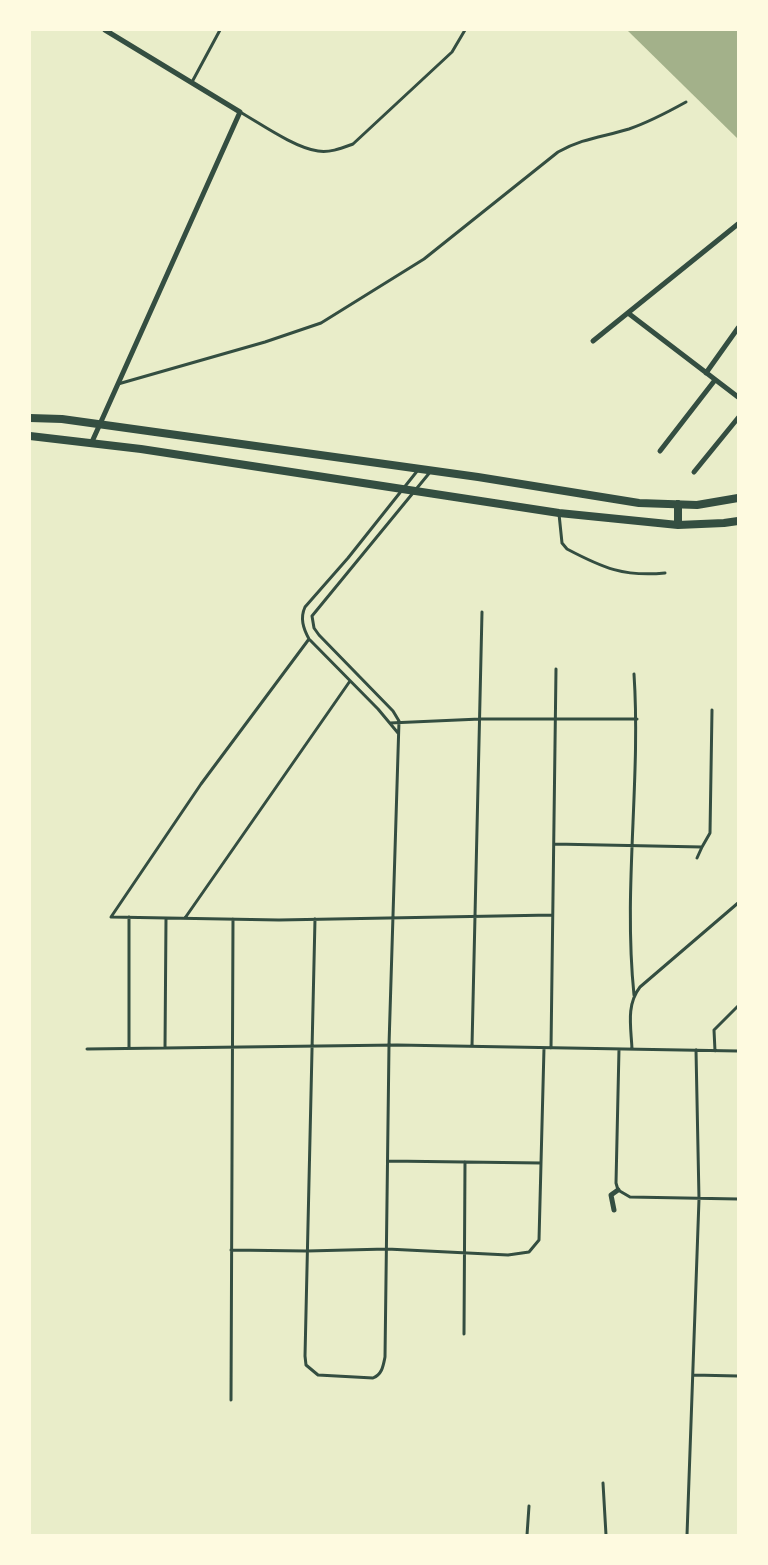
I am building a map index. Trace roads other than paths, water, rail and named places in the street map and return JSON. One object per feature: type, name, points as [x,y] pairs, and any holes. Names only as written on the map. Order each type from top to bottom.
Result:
[{"type":"street","points":[[91,444],[240,112],[106,30]]},
{"type":"street","points":[[593,341],[738,224]]},
{"type":"street","points":[[628,313],[738,397]]},
{"type":"street","points":[[706,373],[738,328]]},
{"type":"street","points":[[660,451],[715,380]]},
{"type":"street","points":[[30,418],[62,419],[99,424],[419,469],[639,503],[697,505],[738,498]]},
{"type":"street","points":[[694,472],[738,418]]},
{"type":"street","points":[[30,436],[141,449],[559,513],[678,525],[738,521]]},
{"type":"street","points":[[678,504],[678,525]]},
{"type":"street","points":[[614,1210],[611,1194],[618,1190]]},
{"type":"lane","points":[[192,82],[220,30]]},
{"type":"lane","points":[[240,112],[297,143],[318,151],[337,150],[353,144],[452,52],[465,30]]},
{"type":"lane","points":[[117,384],[265,342],[321,323],[424,259],[558,152],[575,142],[630,128],[665,114],[686,102]]},
{"type":"lane","points":[[398,733],[309,639],[302,622],[305,607],[348,558],[419,469]]},
{"type":"lane","points":[[314,919],[306,1364],[311,1371],[318,1375],[372,1378],[379,1376],[383,1369],[385,1357],[389,1045],[398,733],[400,721],[394,711],[319,635],[314,628],[312,616],[432,471]]},
{"type":"lane","points":[[559,513],[562,543],[567,549],[621,573],[632,575],[665,573]]},
{"type":"lane","points":[[472,1046],[482,612]]},
{"type":"lane","points":[[309,639],[201,784],[111,917],[314,919],[552,914]]},
{"type":"lane","points":[[551,1048],[556,669]]},
{"type":"lane","points":[[632,1049],[630,1013],[634,995],[630,961],[629,909],[637,719],[634,674]]},
{"type":"lane","points":[[185,918],[350,681]]},
{"type":"lane","points":[[697,858],[710,832],[712,710]]},
{"type":"lane","points":[[390,723],[400,721],[480,719],[637,719]]},
{"type":"lane","points":[[554,844],[702,847]]},
{"type":"lane","points":[[634,995],[640,986],[738,903]]},
{"type":"lane","points":[[129,917],[129,1048]]},
{"type":"lane","points":[[165,1048],[166,918]]},
{"type":"lane","points":[[231,1400],[234,1047],[233,919]]},
{"type":"lane","points":[[715,1051],[714,1030],[738,1006]]},
{"type":"lane","points":[[87,1049],[389,1045],[738,1051]]},
{"type":"lane","points":[[231,1250],[307,1252],[387,1249],[519,1254],[529,1252],[535,1248],[539,1240],[544,1048]]},
{"type":"lane","points":[[619,1049],[616,1183],[618,1190],[630,1197],[738,1199]]},
{"type":"lane","points":[[687,1535],[699,1199],[696,1050]]},
{"type":"lane","points":[[388,1161],[541,1163]]},
{"type":"lane","points":[[464,1334],[465,1162]]},
{"type":"lane","points":[[693,1375],[738,1376]]},
{"type":"lane","points":[[604,1483],[606,1535]]},
{"type":"lane","points":[[527,1535],[529,1506]]}]
